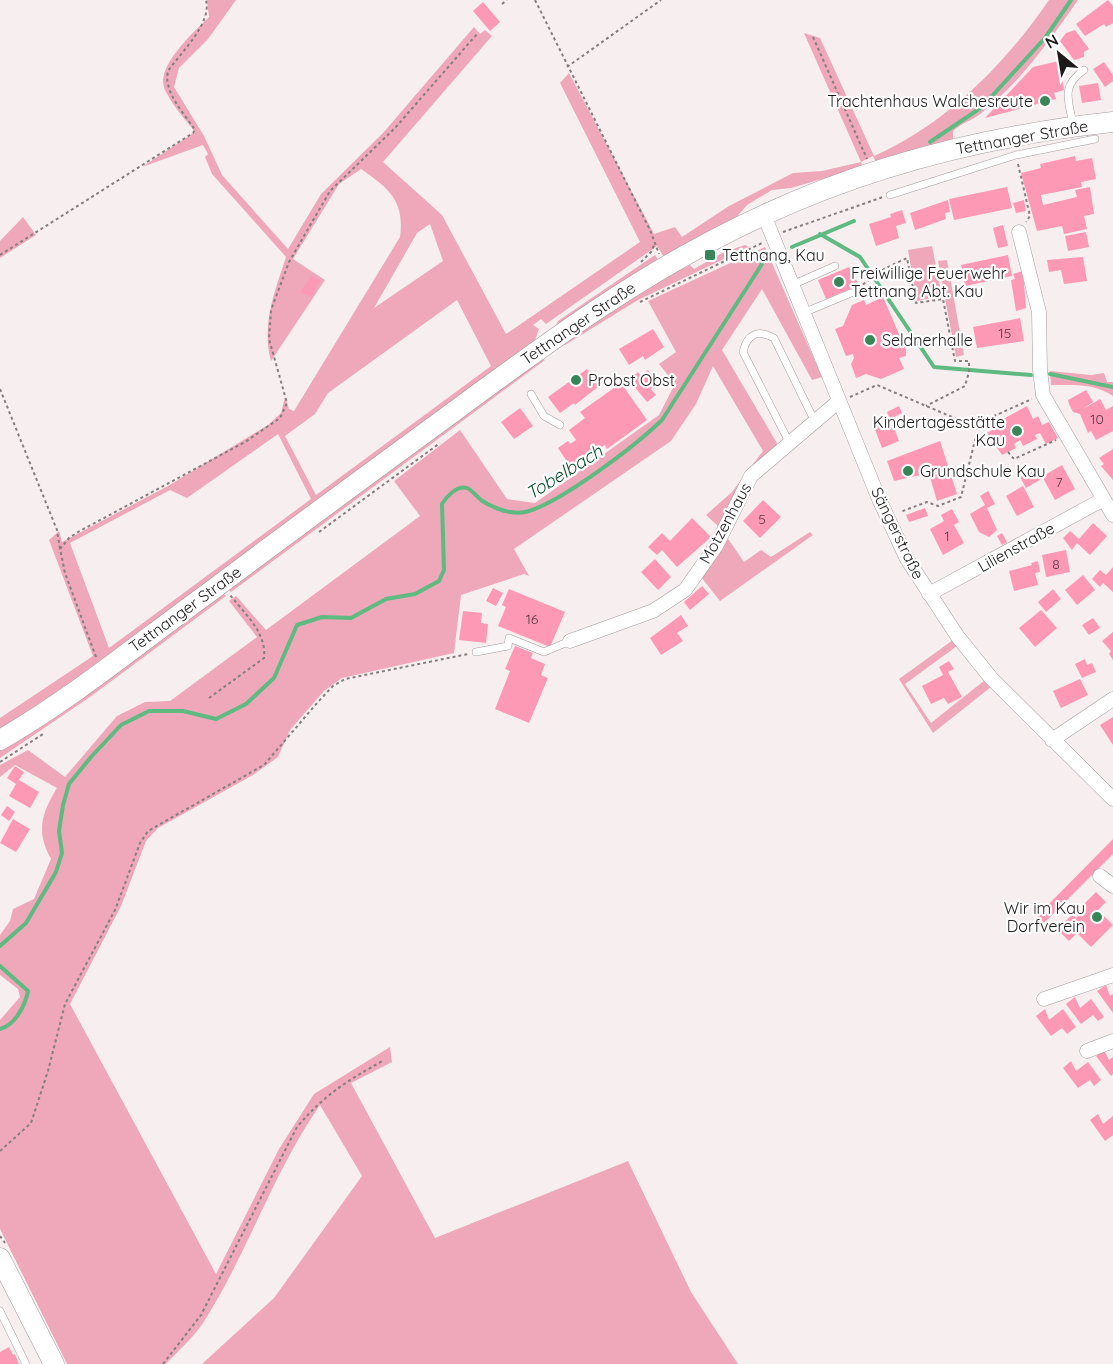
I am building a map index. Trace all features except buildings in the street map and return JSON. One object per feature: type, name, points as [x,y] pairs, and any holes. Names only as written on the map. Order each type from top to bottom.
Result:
[{"type":"main road","name":"Tettnanger Straße","points":[[0,740],[107,667],[550,340],[666,265],[764,215],[868,174],[937,153],[1041,140],[1073,126],[1113,122]]},
{"type":"main road","points":[[0,1258],[54,1364]]},
{"type":"street","name":"Sängerstraße","points":[[764,215],[887,517],[907,559],[958,637],[992,678],[1113,800]]},
{"type":"street","points":[[1019,231],[1039,312],[1040,370],[1044,395],[1102,500],[1113,515]]},
{"type":"street","name":"Motzenhaus","points":[[570,641],[652,611],[685,590],[716,546],[751,476],[839,401]]},
{"type":"street","name":"Lilienstraße","points":[[929,594],[1102,500]]},
{"type":"street","points":[[1052,740],[1113,699]]},
{"type":"street","points":[[1100,876],[1113,886]]},
{"type":"street","points":[[1044,999],[1113,975]]},
{"type":"street","points":[[1087,1051],[1113,1041]]},
{"type":"lane","points":[[1073,126],[1067,88],[1071,79],[1084,70]]},
{"type":"lane","points":[[890,195],[1016,155],[1041,140],[1095,139]]},
{"type":"lane","points":[[792,285],[835,266]]},
{"type":"lane","points":[[803,313],[851,293]]},
{"type":"lane","points":[[789,442],[743,352],[746,341],[753,334],[764,332],[774,338],[815,422]]},
{"type":"lane","points":[[531,394],[544,416],[560,425]]},
{"type":"lane","points":[[476,652],[507,646],[509,638],[544,652],[570,641]]},
{"type":"lane","points":[[0,1311],[26,1364]]},
{"type":"path","points":[[0,255],[193,133],[195,130],[179,107],[166,79],[168,71],[205,17],[206,0]]},
{"type":"path","points":[[502,4],[507,0]]},
{"type":"path","points":[[535,0],[666,265]]},
{"type":"path","points":[[567,67],[661,0]]},
{"type":"path","points":[[60,549],[69,538],[78,532],[245,442],[280,418],[287,403],[273,358],[269,325],[275,298],[288,262],[330,191],[395,128],[477,34]]},
{"type":"path","points":[[813,37],[867,160],[868,174]]},
{"type":"path","points":[[1016,155],[1030,216],[1019,231]]},
{"type":"path","points":[[631,307],[773,238],[890,195]]},
{"type":"path","points":[[851,293],[877,274],[907,258],[916,303],[943,298],[955,361],[969,361],[969,372],[965,386],[926,406]]},
{"type":"path","points":[[839,401],[877,385],[978,428]]},
{"type":"path","points":[[0,389],[57,530],[60,549],[86,630],[107,667]]},
{"type":"path","points":[[887,517],[927,502],[938,506],[961,497],[978,428],[994,416],[1023,403]]},
{"type":"path","points":[[1008,452],[1014,459],[1065,435]]},
{"type":"path","points":[[209,698],[264,658],[266,645],[256,627],[230,596]]},
{"type":"path","points":[[0,1150],[31,1123],[48,1071],[65,1004],[116,910],[140,843],[148,831],[264,765],[317,703],[333,687],[345,680],[476,652]]},
{"type":"path","points":[[162,1364],[201,1315],[297,1127],[318,1102],[339,1086],[384,1060]]},
{"type":"shaded area","points":[[207,0],[236,0],[208,39],[179,68],[174,87],[204,136],[222,175],[288,249],[321,194],[383,133],[474,27],[480,34],[485,30],[492,36],[383,162],[442,215],[506,334],[640,242],[560,83],[569,73],[654,234],[675,227],[682,237],[729,206],[793,173],[822,171],[861,162],[863,167],[791,188],[772,190],[747,205],[733,221],[664,257],[657,246],[546,324],[541,319],[533,325],[539,329],[535,340],[49,700],[0,730],[0,718],[93,656],[49,540],[59,531],[62,542],[168,486],[268,425],[281,413],[285,397],[289,409],[294,411],[400,237],[400,213],[397,204],[379,182],[361,169],[339,184],[293,259],[325,280],[271,361],[268,348],[268,321],[286,257],[212,174],[205,157],[208,154],[203,145],[142,167],[195,132],[171,101],[163,81],[165,71],[177,50],[209,17]],"holes":[[[430,224],[443,261],[374,308],[417,233]],[[457,300],[491,366],[316,495],[285,436],[315,414],[328,393]],[[278,434],[311,499],[109,648],[70,543],[170,490],[187,498]]]},
{"type":"shaded area","points":[[1049,0],[1078,0],[1046,45],[1011,86],[980,114],[953,131],[953,142],[876,162],[873,156],[861,162],[804,33],[820,38],[874,156],[925,127],[972,90],[1014,47]]},
{"type":"shaded area","points":[[23,217],[36,235],[0,258],[0,241]]},
{"type":"shaded area","points":[[745,245],[749,247],[638,300],[565,345],[562,340],[640,290],[690,265],[694,269],[724,252]]},
{"type":"shaded area","points":[[932,246],[942,296],[917,301],[908,250]]},
{"type":"shaded area","points":[[765,247],[822,377],[812,380],[762,289],[722,350],[778,445],[719,527],[706,515],[732,492],[763,451],[713,366],[696,404],[671,441],[514,549],[529,576],[524,574],[461,595],[454,653],[342,678],[324,691],[290,730],[278,757],[253,775],[158,828],[146,841],[121,906],[70,1004],[216,1274],[279,1149],[314,1094],[390,1047],[392,1062],[351,1083],[435,1238],[628,1161],[691,1292],[738,1364],[202,1364],[274,1298],[362,1176],[320,1105],[288,1158],[234,1269],[203,1323],[166,1364],[67,1364],[0,1229],[0,1020],[20,997],[18,989],[0,975],[0,935],[10,921],[13,909],[34,899],[51,859],[43,840],[42,823],[47,806],[57,788],[15,765],[0,777],[0,765],[28,750],[65,777],[117,716],[145,702],[170,701],[257,637],[229,601],[236,596],[266,630],[420,516],[394,481],[460,430],[507,499],[535,503],[659,415],[675,384],[659,364],[676,352],[648,301]]},
{"type":"shaded area","points":[[655,255],[658,260],[556,326],[558,321]]},
{"type":"shaded area","points":[[947,260],[964,355],[956,357],[938,261]]},
{"type":"shaded area","points":[[539,357],[545,360],[231,592],[227,588]]},
{"type":"shaded area","points":[[1050,371],[1091,375],[1104,373],[1107,382],[1113,382],[1113,396],[1091,387],[1051,385]]},
{"type":"shaded area","points":[[810,532],[813,535],[720,601],[697,572],[724,533],[744,562],[761,550],[771,557]]},
{"type":"shaded area","points":[[222,592],[226,596],[90,697],[0,758],[0,747]]},
{"type":"shaded area","points":[[953,640],[957,646],[905,684],[931,723],[985,680],[991,687],[933,733],[899,679]]},
{"type":"waterway","name":"Tobelbach","points":[[930,142],[982,107],[1045,38],[1071,0]]},
{"type":"waterway","name":"Tobelbach","points":[[792,247],[854,221]]},
{"type":"waterway","points":[[820,234],[860,257],[934,367],[1031,375]]},
{"type":"waterway","name":"Tobelbach","points":[[0,946],[26,923],[56,872],[62,853],[59,831],[69,784],[121,725],[149,711],[183,711],[216,719],[246,704],[274,678],[297,625],[322,617],[351,618],[386,599],[415,594],[439,581],[444,570],[442,504],[459,488],[471,490],[481,500],[504,511],[523,512],[561,496],[599,471],[662,420],[762,264]]},
{"type":"waterway","points":[[1050,374],[1113,387]]},
{"type":"waterway","name":"Tobelbach","points":[[0,966],[28,991],[18,1014],[0,1029]]},
{"type":"place","name":"Trachtenhaus Walchesreute","points":[[1045,101]]},
{"type":"place","name":"Tettnang, Kau","points":[[710,255]]},
{"type":"place","name":"Freiwillige Feuerwehr Tettnang Abt. Kau","points":[[839,282]]},
{"type":"place","name":"Seldnerhalle","points":[[870,340]]},
{"type":"place","name":"Probst Obst","points":[[576,380]]},
{"type":"place","name":"Kindertagesstätte Kau","points":[[1017,431]]},
{"type":"place","name":"Grundschule Kau","points":[[908,471]]},
{"type":"place","name":"Wir im Kau Dorfverein","points":[[1097,917]]}]
